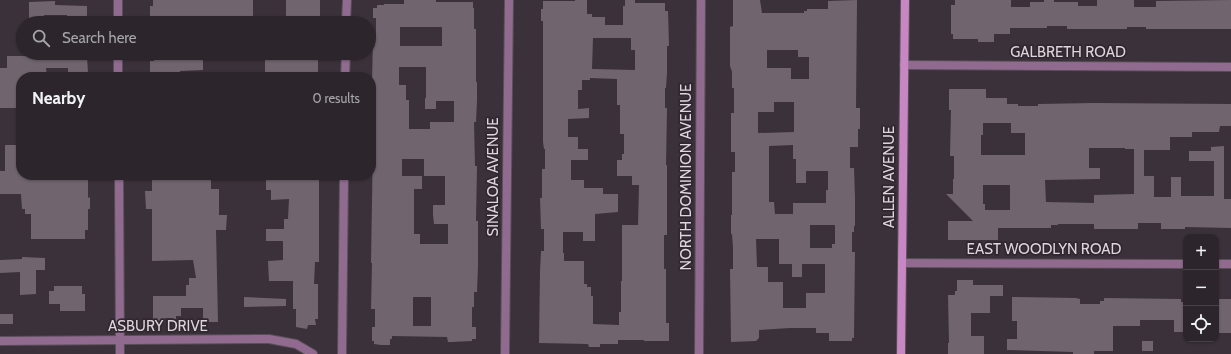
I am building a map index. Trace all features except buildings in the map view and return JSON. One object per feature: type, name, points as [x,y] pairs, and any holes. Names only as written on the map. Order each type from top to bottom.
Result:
[{"type":"street","points":[[118,0],[118,16]]},
{"type":"street","points":[[346,0],[346,16]]},
{"type":"street","name":"SINALOA AVENUE","points":[[505,354],[509,0]]},
{"type":"street","name":"NORTH DOMINION AVENUE","points":[[699,354],[701,0]]},
{"type":"street","name":"ALLEN AVENUE","points":[[902,354],[905,0]]},
{"type":"street","points":[[118,60],[118,72]]},
{"type":"street","points":[[345,72],[346,60]]},
{"type":"street","name":"GALBRETH ROAD","points":[[904,65],[1231,67]]},
{"type":"street","points":[[119,180],[120,354]]},
{"type":"street","points":[[342,354],[344,180]]},
{"type":"street","name":"EAST WOODLYN ROAD","points":[[902,263],[1183,264]]},
{"type":"street","points":[[1219,264],[1231,264]]},
{"type":"street","name":"ASBURY DRIVE","points":[[0,341],[269,339],[296,344],[313,354]]}]
